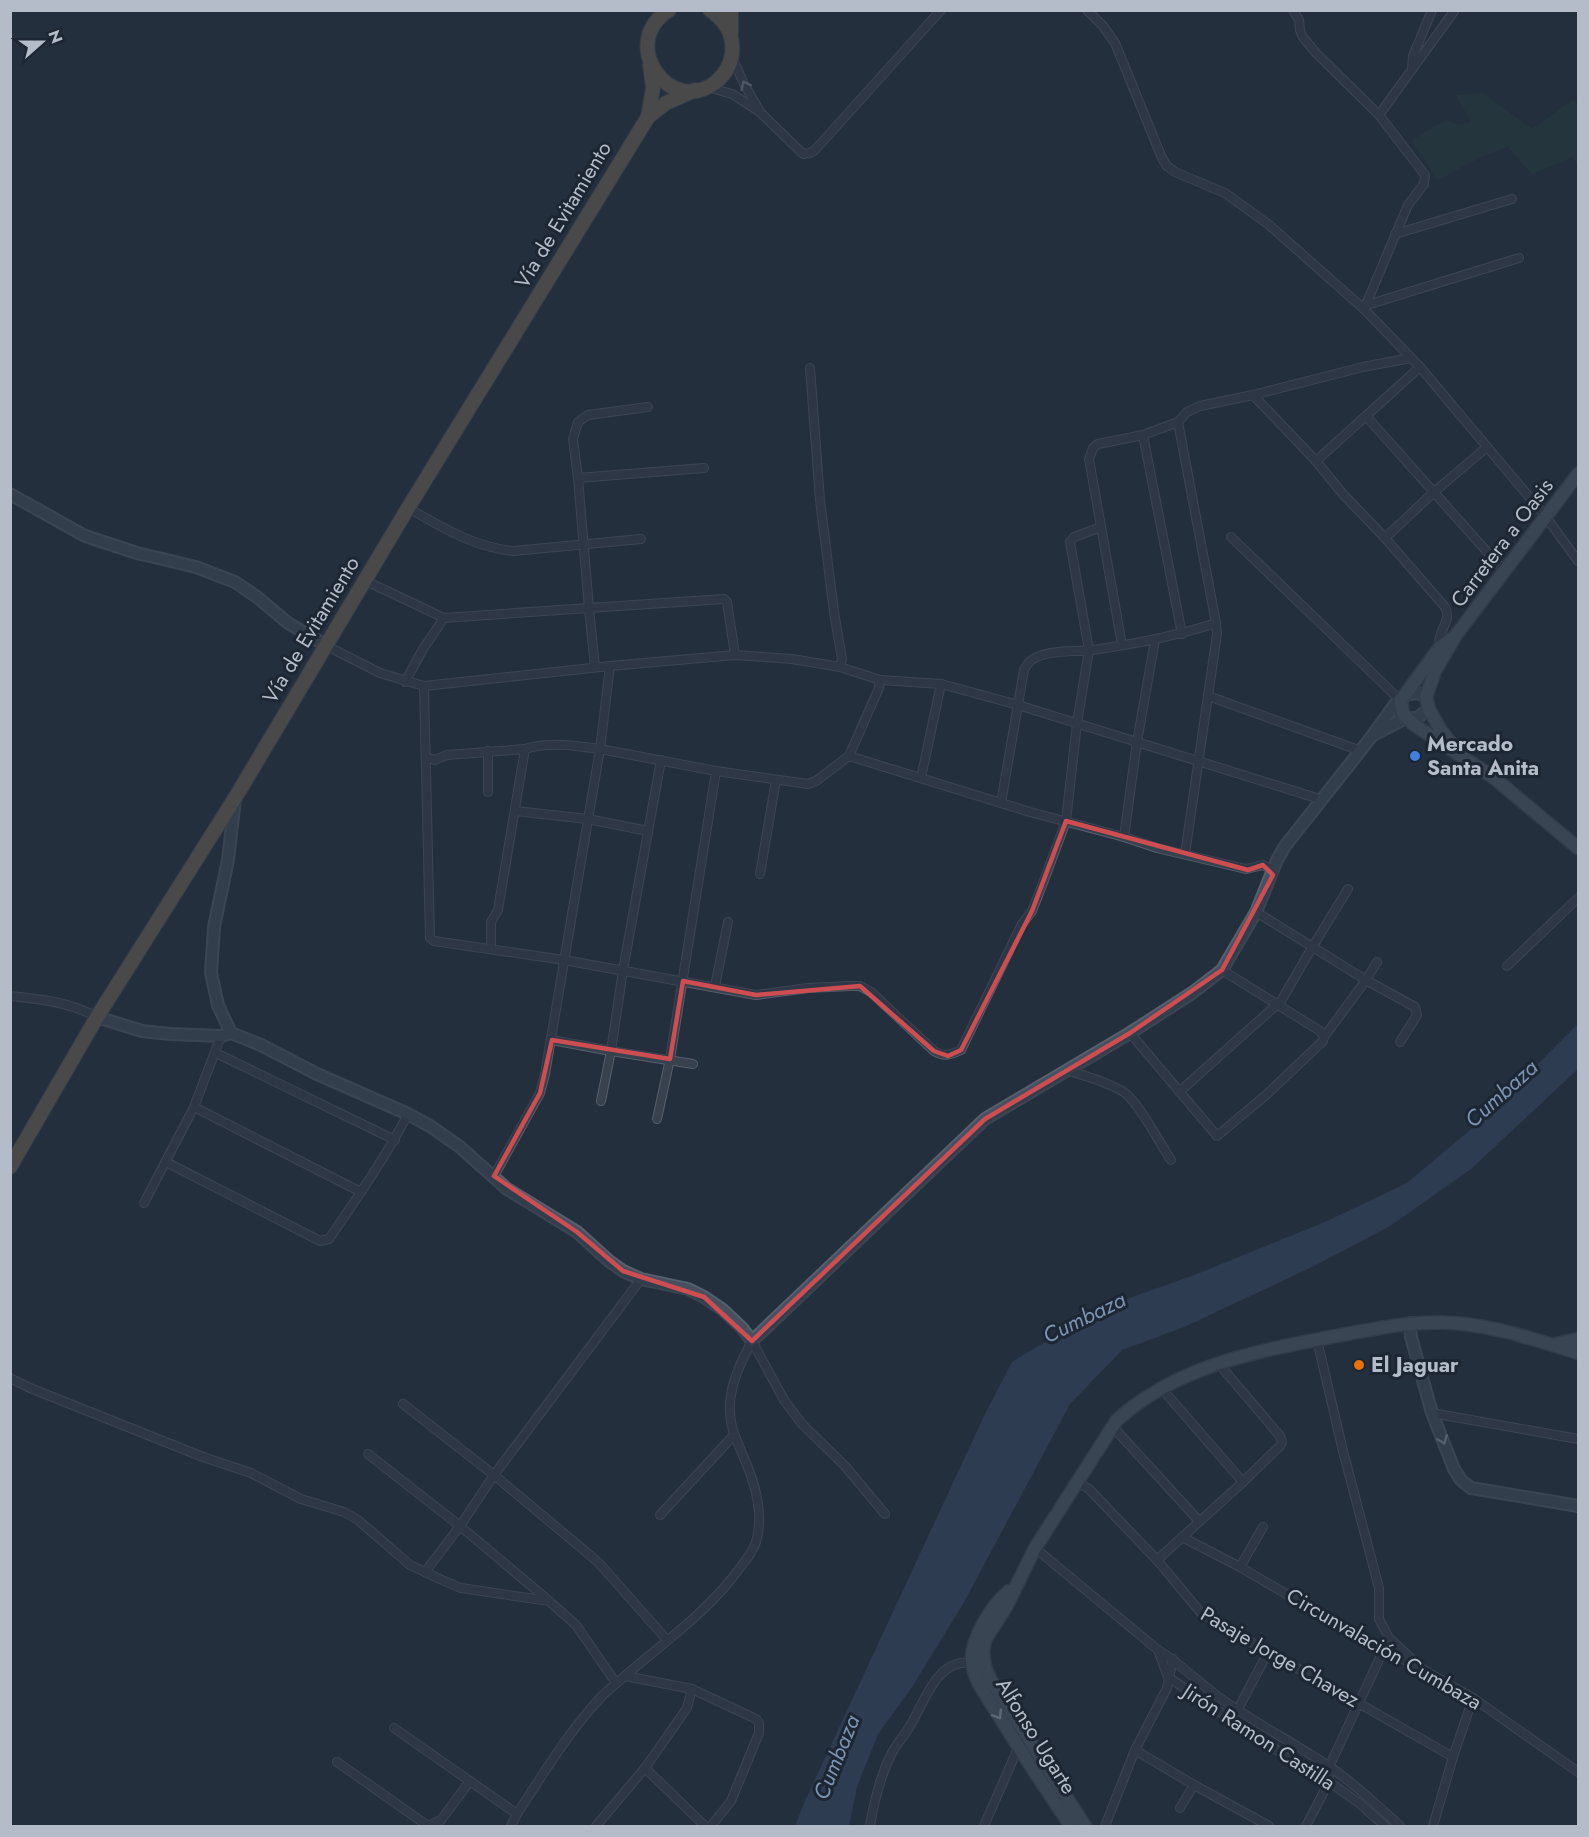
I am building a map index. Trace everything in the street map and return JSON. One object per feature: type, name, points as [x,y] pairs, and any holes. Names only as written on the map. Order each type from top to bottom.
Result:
[{"type":"highway","name":"Vía de Evitamiento","points":[[648,117],[653,88],[647,46],[650,31],[658,19],[669,10]]},
{"type":"highway","points":[[710,10],[723,21],[731,38]]},
{"type":"highway","points":[[649,60],[656,74],[668,85],[683,90],[701,89],[720,78],[732,56],[731,10]]},
{"type":"highway","name":"Vía de Evitamiento","points":[[10,1167],[96,1017],[235,798],[408,508],[648,117],[666,103],[701,89]]},
{"type":"main road","name":"Carretera a Oasis","points":[[1427,703],[1435,671],[1456,634],[1578,474]]},
{"type":"main road","name":"Carretera a Oasis","points":[[1401,697],[1440,647],[1456,634]]},
{"type":"main road","points":[[1401,697],[1401,706],[1406,718],[1451,751],[1460,754]]},
{"type":"main road","points":[[1427,703],[1440,729],[1460,754],[1494,778],[1578,848]]},
{"type":"main road","points":[[1085,1827],[990,1679],[985,1667],[983,1652],[985,1640],[1019,1582],[1035,1548],[1117,1420],[1136,1403],[1169,1384],[1232,1358],[1410,1323],[1455,1323],[1496,1330],[1578,1353]]},
{"type":"main road","points":[[1552,1345],[1578,1339]]},
{"type":"main road","points":[[972,1663],[974,1644],[984,1622],[1004,1595],[1019,1582]]},
{"type":"main road","name":"Alfonso Ugarte","points":[[972,1663],[979,1684],[1068,1825]]},
{"type":"street","points":[[701,89],[732,94],[759,112],[803,154],[810,153],[941,10]]},
{"type":"street","points":[[1087,10],[1103,26],[1115,44],[1167,166],[1175,172],[1225,193],[1268,224],[1365,307],[1420,367],[1546,517],[1578,561]]},
{"type":"street","points":[[1293,10],[1299,20],[1302,36],[1316,53],[1379,115],[1426,179],[1408,205],[1365,307]]},
{"type":"street","points":[[1299,20],[1306,10]]},
{"type":"street","points":[[1412,70],[1413,56],[1432,10]]},
{"type":"street","points":[[1379,115],[1455,10]]},
{"type":"street","points":[[732,56],[759,112]]},
{"type":"street","points":[[1395,234],[1512,199]]},
{"type":"street","points":[[1365,307],[1519,258]]},
{"type":"street","points":[[1122,645],[1089,459],[1093,448],[1098,444],[1143,435],[1178,422],[1194,408],[1363,367],[1411,358]]},
{"type":"street","points":[[1316,461],[1420,367]]},
{"type":"street","points":[[810,368],[820,500],[842,659],[840,667]]},
{"type":"street","points":[[1253,395],[1316,461],[1445,608],[1448,613],[1446,624],[1438,641],[1440,647]]},
{"type":"street","points":[[595,667],[573,439],[578,422],[588,414],[648,407]]},
{"type":"street","points":[[1366,416],[1504,572]]},
{"type":"street","points":[[1178,422],[1217,634],[1185,854]]},
{"type":"street","points":[[1143,435],[1182,634]]},
{"type":"street","points":[[1385,538],[1487,447]]},
{"type":"street","points":[[578,478],[704,468]]},
{"type":"street","points":[[10,494],[85,536],[137,553],[196,567],[235,582],[288,623],[327,646],[380,673],[405,682],[424,686],[595,667],[735,655],[792,659],[840,667],[880,680],[941,684],[1018,705],[1323,800]]},
{"type":"street","points":[[408,508],[448,531],[497,549],[513,551],[641,538]]},
{"type":"street","points":[[424,686],[430,938],[715,986],[756,995],[808,988],[860,986],[871,992],[934,1051],[948,1056],[961,1050],[1022,924],[1032,911],[1066,821],[1077,723],[1089,650],[1070,542],[1074,537],[1101,527]]},
{"type":"street","points":[[1231,537],[1401,697]]},
{"type":"street","points":[[366,581],[444,618],[724,599],[727,603],[735,655]]},
{"type":"street","points":[[405,682],[423,649],[444,618]]},
{"type":"street","points":[[1001,802],[1024,670],[1030,660],[1044,655],[1155,640],[1216,623]]},
{"type":"street","points":[[1124,837],[1137,742],[1155,640]]},
{"type":"street","points":[[494,1176],[540,1093],[552,1040],[600,749],[610,666]]},
{"type":"street","points":[[426,757],[435,760],[447,754],[525,749],[560,744],[600,749],[716,771],[808,784],[849,756],[879,688],[880,680]]},
{"type":"street","points":[[921,778],[941,684]]},
{"type":"street","points":[[511,1827],[517,1814],[573,1731],[601,1697],[705,1608],[727,1586],[756,1543],[758,1513],[756,1492],[745,1458],[734,1435],[730,1414],[731,1394],[752,1341],[985,1119],[1130,1033],[1192,993],[1222,970],[1256,912],[1285,846],[1401,697],[1418,693],[1427,703],[1417,718],[1406,718],[1372,736]]},
{"type":"street","points":[[1208,696],[1361,751]]},
{"type":"street","points":[[490,948],[491,922],[498,910],[525,749]]},
{"type":"street","points":[[488,750],[488,792]]},
{"type":"street","points":[[849,756],[1030,812],[1157,848],[1246,869],[1263,865],[1270,869],[1273,875]]},
{"type":"street","points":[[602,1101],[661,760]]},
{"type":"street","points":[[657,1119],[670,1059],[716,771]]},
{"type":"street","points":[[760,874],[776,780]]},
{"type":"street","points":[[144,1203],[194,1107],[226,1034],[212,973],[214,927],[228,860],[235,798]]},
{"type":"street","points":[[515,811],[588,819],[648,831]]},
{"type":"street","points":[[1179,1092],[1281,1001],[1348,889]]},
{"type":"street","points":[[1507,966],[1578,898]]},
{"type":"street","points":[[1256,912],[1366,980],[1415,1007],[1417,1015],[1400,1042]]},
{"type":"street","points":[[715,986],[728,922]]},
{"type":"street","points":[[1130,1033],[1217,1136],[1266,1095],[1323,1041],[1377,962]]},
{"type":"street","points":[[1222,970],[1320,1031],[1324,1037]]},
{"type":"street","points":[[10,996],[49,1000],[80,1008],[96,1017],[142,1031],[170,1034],[226,1034],[261,1045],[317,1074],[430,1126],[460,1147],[507,1189],[577,1232],[623,1271],[641,1279],[688,1289],[704,1296],[729,1316],[752,1341],[784,1400],[802,1424],[845,1466],[885,1514]]},
{"type":"street","points":[[552,1040],[693,1064]]},
{"type":"street","points":[[216,1053],[394,1140]]},
{"type":"street","points":[[1068,1070],[1125,1093],[1134,1102],[1171,1160]]},
{"type":"street","points":[[194,1107],[361,1192]]},
{"type":"street","points":[[166,1162],[320,1241],[329,1239],[394,1140],[408,1114]]},
{"type":"street","points":[[425,1572],[460,1526],[494,1475],[641,1279]]},
{"type":"street","points":[[1410,1323],[1411,1337],[1432,1413],[1454,1469],[1461,1480],[1471,1488],[1578,1506]]},
{"type":"street","points":[[1317,1340],[1379,1588],[1379,1619],[1389,1638],[1424,1670]]},
{"type":"street","points":[[1157,1560],[1281,1446],[1280,1436],[1218,1363]]},
{"type":"street","points":[[10,1378],[203,1457],[251,1473],[301,1499],[344,1512],[358,1520],[411,1565],[461,1588],[549,1601]]},
{"type":"street","points":[[1162,1389],[1243,1482]]},
{"type":"street","points":[[403,1404],[494,1475],[598,1562],[667,1640]]},
{"type":"street","points":[[1432,1413],[1578,1438]]},
{"type":"street","points":[[1113,1427],[1199,1521]]},
{"type":"street","points":[[660,1515],[734,1435]]},
{"type":"street","points":[[368,1454],[460,1526],[576,1624],[616,1683]]},
{"type":"street","name":"Pasaje Jorge Chavez","points":[[1077,1482],[1089,1489],[1157,1560],[1202,1614],[1453,1757]]},
{"type":"street","points":[[1240,1568],[1263,1527]]},
{"type":"street","name":"Circunvalación Cumbaza","points":[[1182,1537],[1473,1698],[1578,1772]]},
{"type":"street","points":[[1035,1548],[1221,1699],[1329,1767],[1365,1794],[1401,1827]]},
{"type":"street","points":[[1306,1827],[1329,1782],[1329,1767],[1384,1649]]},
{"type":"street","name":"Jirón Ramon Castilla","points":[[1158,1650],[1168,1677],[1329,1782],[1359,1803],[1385,1827]]},
{"type":"street","points":[[1238,1709],[1268,1652]]},
{"type":"street","points":[[1105,1827],[1136,1750],[1167,1688],[1173,1659]]},
{"type":"street","points":[[870,1827],[879,1790],[893,1751],[910,1727],[932,1685],[952,1666],[972,1663]]},
{"type":"street","points":[[625,1676],[692,1689],[756,1719],[759,1723],[759,1733],[731,1801],[711,1827]]},
{"type":"street","points":[[596,1827],[645,1768],[687,1708],[692,1689]]},
{"type":"street","points":[[1433,1827],[1473,1698]]},
{"type":"street","points":[[394,1728],[517,1814]]},
{"type":"street","points":[[984,1827],[1018,1748],[1028,1738]]},
{"type":"street","points":[[1136,1750],[1269,1827]]},
{"type":"street","points":[[337,1762],[428,1826],[441,1820],[470,1781]]},
{"type":"street","points":[[645,1768],[705,1827]]},
{"type":"street","points":[[1180,1808],[1194,1785]]},
{"type":"highlighted area","points":[[1066,821],[1248,870],[1263,865],[1273,875],[1222,970],[1130,1033],[985,1119],[752,1341],[704,1297],[623,1271],[577,1232],[494,1176],[540,1093],[552,1040],[670,1059],[683,981],[756,995],[860,986],[934,1051],[948,1056],[961,1050],[1032,911]]},
{"type":"green space","points":[[1483,93],[1532,129],[1574,99],[1578,105],[1578,165],[1572,157],[1532,174],[1508,147],[1481,157],[1438,180],[1412,141],[1447,120],[1460,125],[1471,122],[1456,95]]},
{"type":"water","name":"Cumbaza","points":[[1578,1024],[1578,1069],[1471,1169],[1390,1226],[1314,1266],[1184,1327],[1122,1350],[1070,1404],[963,1604],[912,1687],[878,1734],[857,1787],[849,1826],[795,1826],[985,1414],[1012,1362],[1102,1308],[1197,1274],[1325,1222],[1407,1183],[1482,1120]]},
{"type":"place","name":"Mercado Santa Anita","points":[[1415,756]]},
{"type":"place","name":"El Jaguar","points":[[1359,1365]]}]
